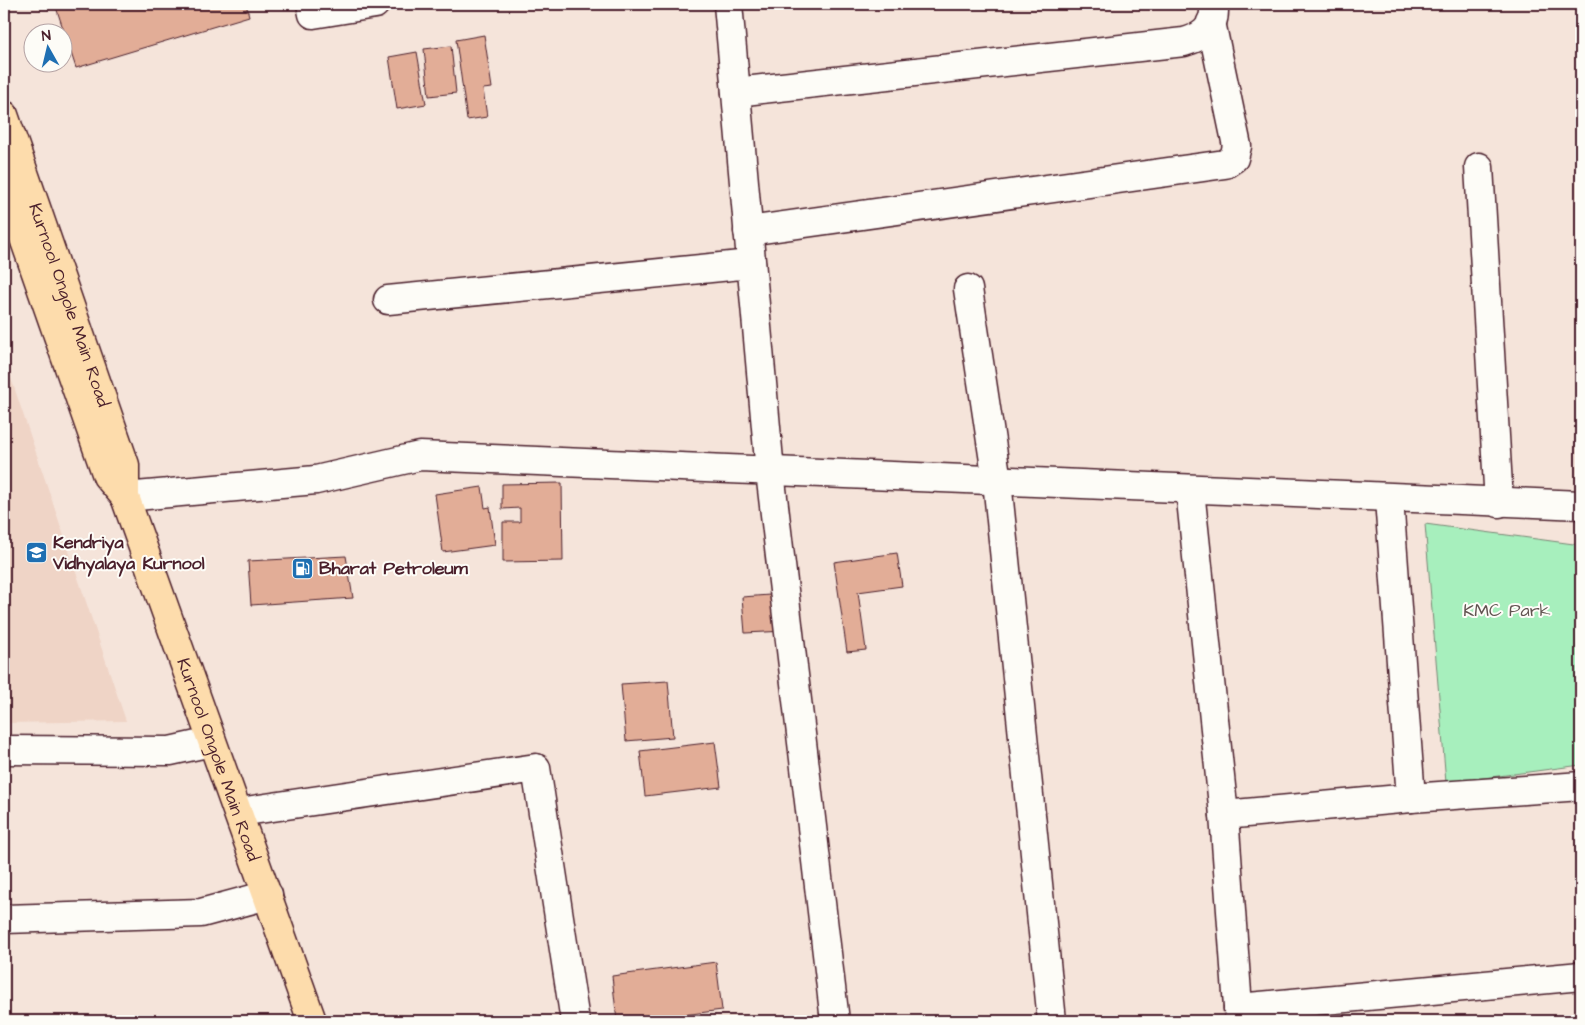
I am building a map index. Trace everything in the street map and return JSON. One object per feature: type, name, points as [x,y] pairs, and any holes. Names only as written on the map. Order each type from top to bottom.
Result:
[{"type":"main road","name":"Kurnool Ongole Main Road","points":[[4,115],[125,465],[125,498],[211,742],[239,812],[312,1021]]},
{"type":"main road","name":"Kurnool Ongole Main Road","points":[[4,181],[107,476],[125,498]]},
{"type":"street","points":[[311,4],[313,14],[375,4]]},
{"type":"street","points":[[728,4],[770,472],[836,1021]]},
{"type":"street","points":[[736,92],[1184,42],[1196,39],[1206,32],[1213,13]]},
{"type":"street","points":[[748,231],[1225,164],[1234,158],[1237,146],[1213,13]]},
{"type":"street","points":[[1478,166],[1499,502]]},
{"type":"street","points":[[388,300],[751,264]]},
{"type":"street","points":[[968,289],[997,481],[1052,1021]]},
{"type":"street","points":[[125,498],[316,480],[420,456],[1389,499],[1581,505]]},
{"type":"street","points":[[1190,490],[1224,816],[1239,1015],[1581,976]]},
{"type":"street","points":[[1389,499],[1411,798]]},
{"type":"street","points":[[4,750],[170,751],[211,742]]},
{"type":"street","points":[[239,812],[536,768],[575,1021]]},
{"type":"street","points":[[1224,816],[1411,798],[1581,786]]},
{"type":"street","points":[[4,920],[201,913],[268,896]]},
{"type":"shaded area","name":"Kendriya Vidhyalaya Kurnool","points":[[4,359],[13,384],[126,721],[4,723]]},
{"type":"green space","name":"KMC Park","points":[[1425,524],[1581,545],[1581,765],[1446,783]]},
{"type":"building","points":[[55,4],[246,4],[249,16],[76,68],[72,56],[72,22],[61,22]]},
{"type":"building","points":[[484,35],[492,88],[483,89],[487,117],[467,120],[456,40]]},
{"type":"building","points":[[451,46],[456,93],[429,96],[424,49]]},
{"type":"building","points":[[417,52],[426,104],[397,109],[389,57]]},
{"type":"building","points":[[562,483],[563,561],[503,562],[503,522],[520,522],[520,508],[502,509],[502,484]]},
{"type":"building","points":[[482,487],[485,508],[490,507],[495,545],[443,552],[435,494]]},
{"type":"building","points":[[897,553],[902,586],[858,592],[866,650],[847,652],[834,562]]},
{"type":"building","points":[[346,556],[353,598],[251,605],[248,561]]},
{"type":"building","points":[[784,594],[786,631],[745,633],[742,597]]},
{"type":"building","points":[[668,681],[673,737],[626,741],[621,684]]},
{"type":"building","points":[[715,742],[721,787],[645,796],[640,751]]},
{"type":"building","points":[[716,962],[722,1010],[637,1021],[617,1021],[612,976]]},
{"type":"place","name":"Kendriya Vidhyalaya Kurnool","points":[[37,552]]},
{"type":"place","name":"Bharat Petroleum","points":[[303,568]]}]
